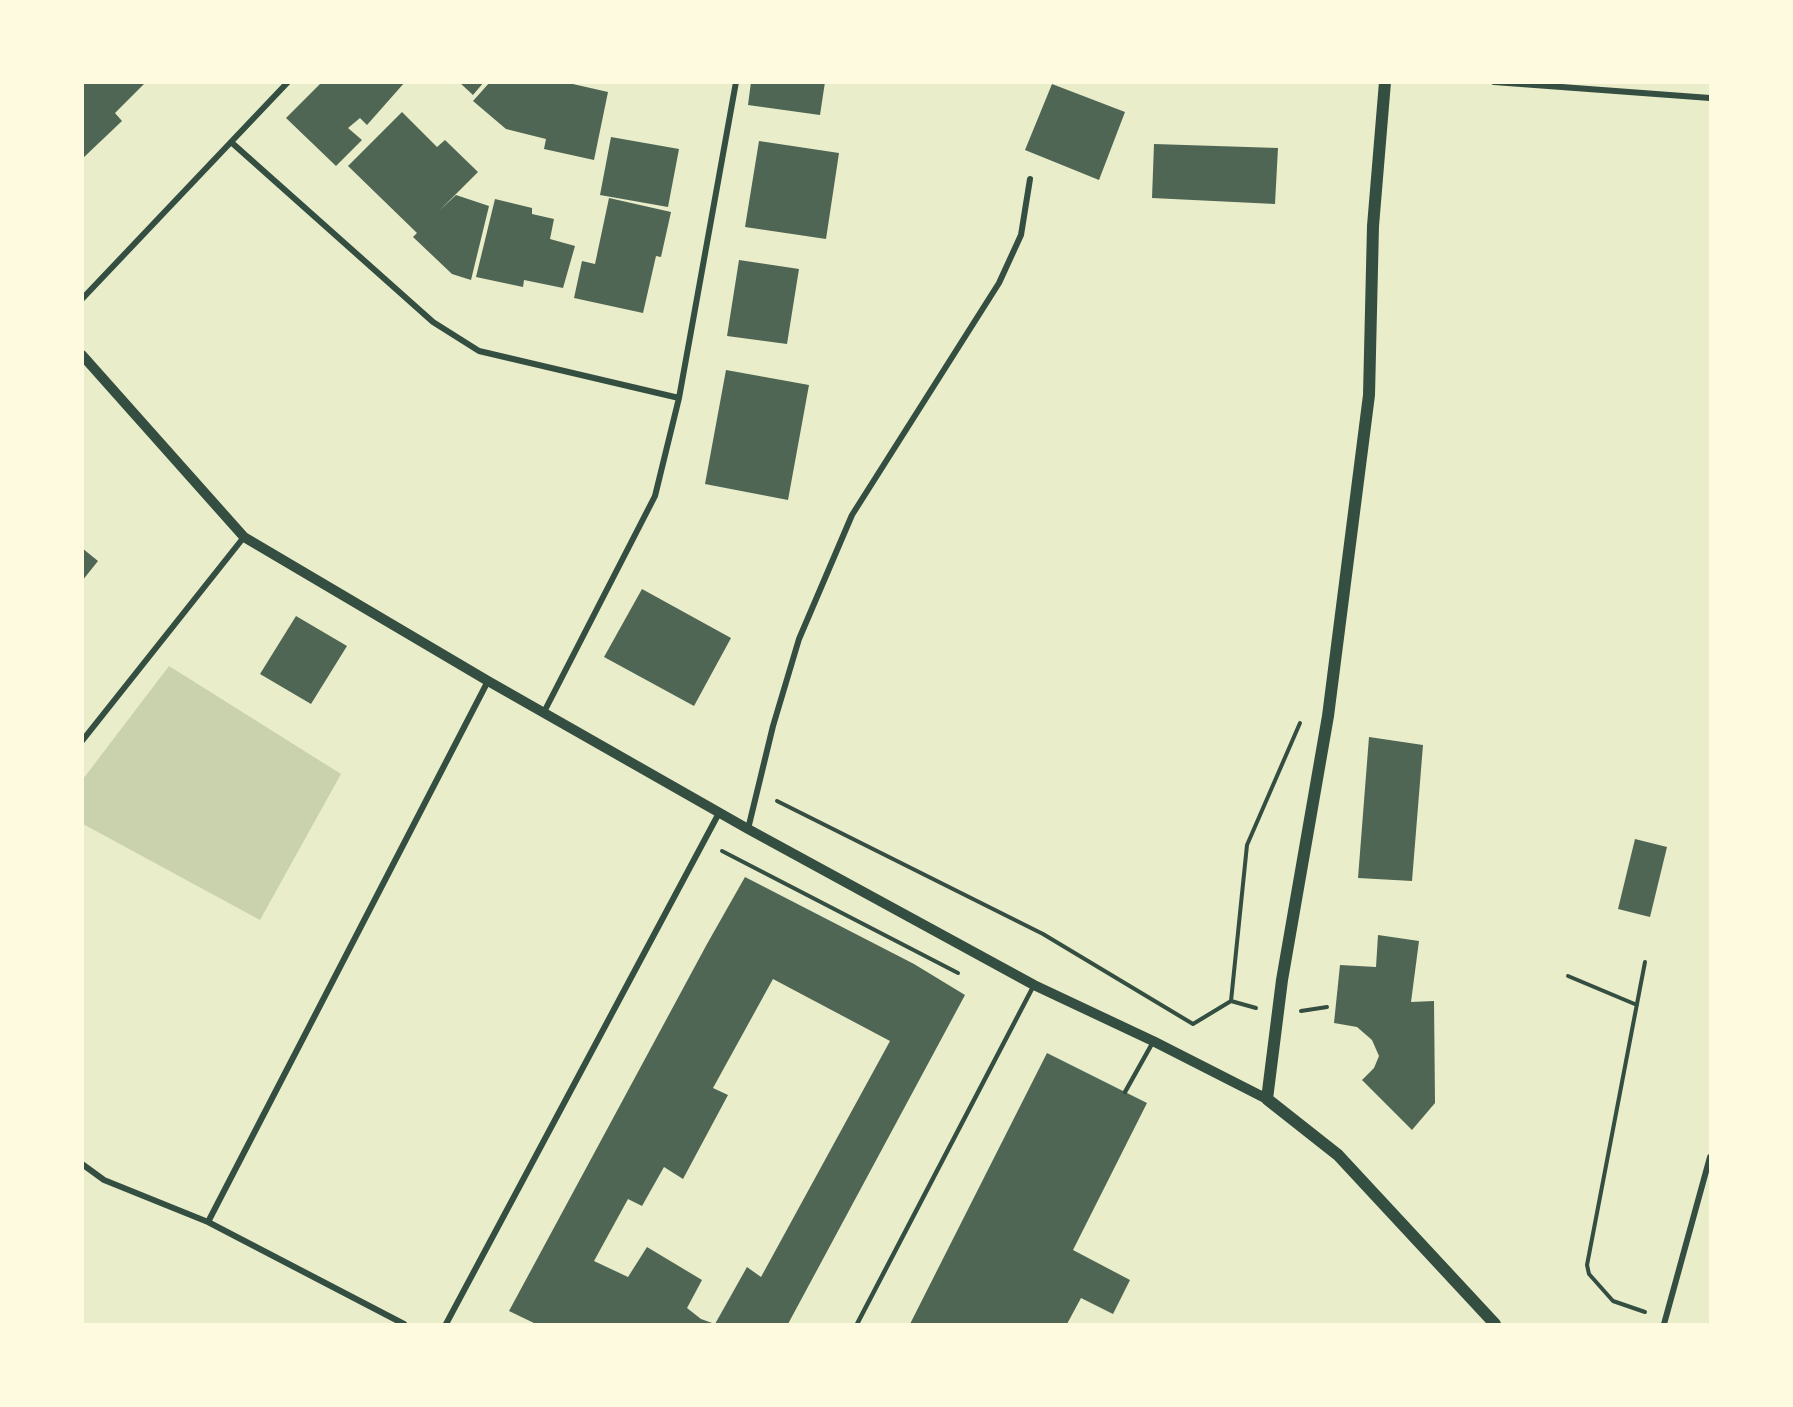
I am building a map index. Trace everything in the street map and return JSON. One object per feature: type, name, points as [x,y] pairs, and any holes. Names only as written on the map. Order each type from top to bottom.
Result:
[{"type":"main road","points":[[1385,82],[1373,226],[1369,395],[1328,716],[1282,980],[1267,1099],[1338,1155],[1495,1324]]},
{"type":"street","points":[[82,298],[288,82]]},
{"type":"street","points":[[544,712],[656,496],[679,398],[736,82]]},
{"type":"street","points":[[1494,82],[1710,98]]},
{"type":"street","points":[[231,142],[433,322],[479,351],[679,398]]},
{"type":"street","points":[[748,829],[773,726],[799,639],[852,515],[999,283],[1021,235],[1030,179]]},
{"type":"street","points":[[82,355],[244,537],[488,681],[748,829],[1034,985],[1154,1041],[1267,1099]]},
{"type":"street","points":[[82,741],[244,537]]},
{"type":"street","points":[[208,1222],[488,681]]},
{"type":"street","points":[[446,1324],[719,813]]},
{"type":"street","points":[[1665,1322],[1710,1157]]},
{"type":"street","points":[[82,1164],[104,1180],[208,1222],[404,1324]]},
{"type":"lane","points":[[857,1324],[1034,985]]},
{"type":"lane","points":[[1125,1092],[1154,1041]]},
{"type":"path","points":[[758,791],[1043,934],[1192,1024],[1231,1001],[1247,845],[1299,725],[1301,714]]},
{"type":"path","points":[[703,841],[958,974]]},
{"type":"path","points":[[1645,962],[1587,1265],[1589,1274],[1613,1301],[1665,1322]]},
{"type":"path","points":[[1568,976],[1637,1005]]},
{"type":"green space","points":[[169,666],[341,774],[260,920],[83,824],[83,779]]},
{"type":"building","points":[[82,82],[146,82],[115,113],[122,121],[82,159]]},
{"type":"building","points":[[322,82],[405,82],[367,125],[360,118],[348,128],[362,140],[336,166],[286,118]]},
{"type":"building","points":[[459,82],[484,82],[473,95]]},
{"type":"building","points":[[490,82],[564,82],[608,92],[594,160],[544,149],[546,139],[506,129],[473,101]]},
{"type":"building","points":[[751,82],[825,82],[820,115],[748,105]]},
{"type":"building","points":[[1052,84],[1125,112],[1099,180],[1025,150]]},
{"type":"building","points":[[402,112],[437,147],[445,140],[478,172],[439,211],[456,195],[489,206],[471,280],[452,274],[413,237],[417,233],[348,166]]},
{"type":"building","points":[[611,137],[679,149],[668,207],[600,195]]},
{"type":"building","points":[[759,141],[839,153],[826,239],[745,227]]},
{"type":"building","points":[[1154,144],[1278,148],[1275,204],[1152,198]]},
{"type":"building","points":[[609,198],[671,212],[661,257],[656,256],[643,313],[574,298],[582,261],[595,264]]},
{"type":"building","points":[[495,199],[532,208],[532,214],[554,219],[550,239],[575,246],[563,288],[524,280],[523,287],[476,277]]},
{"type":"building","points":[[739,260],[799,269],[787,344],[727,336]]},
{"type":"building","points":[[726,370],[809,385],[788,500],[705,484]]},
{"type":"building","points":[[82,548],[98,561],[82,581]]},
{"type":"building","points":[[642,589],[731,638],[694,706],[604,657]]},
{"type":"building","points":[[296,616],[347,646],[311,704],[260,674]]},
{"type":"building","points":[[1369,737],[1423,745],[1412,881],[1358,878]]},
{"type":"building","points":[[1635,839],[1667,847],[1650,917],[1618,909]]},
{"type":"building","points":[[745,877],[914,964],[965,995],[788,1324],[536,1324],[509,1311]],"holes":[[[773,979],[890,1041],[761,1277],[747,1267],[715,1324],[701,1319],[687,1308],[702,1280],[647,1247],[628,1277],[594,1261],[628,1199],[642,1206],[664,1167],[683,1179],[728,1095],[713,1088]]]},
{"type":"building","points":[[1378,935],[1419,941],[1411,1002],[1434,1001],[1435,1103],[1412,1130],[1362,1080],[1374,1068],[1379,1056],[1372,1040],[1357,1027],[1334,1023],[1340,965],[1376,967]]},
{"type":"building","points":[[1047,1053],[1147,1103],[1073,1250],[1130,1280],[1113,1314],[1081,1298],[1067,1324],[910,1324]]}]
